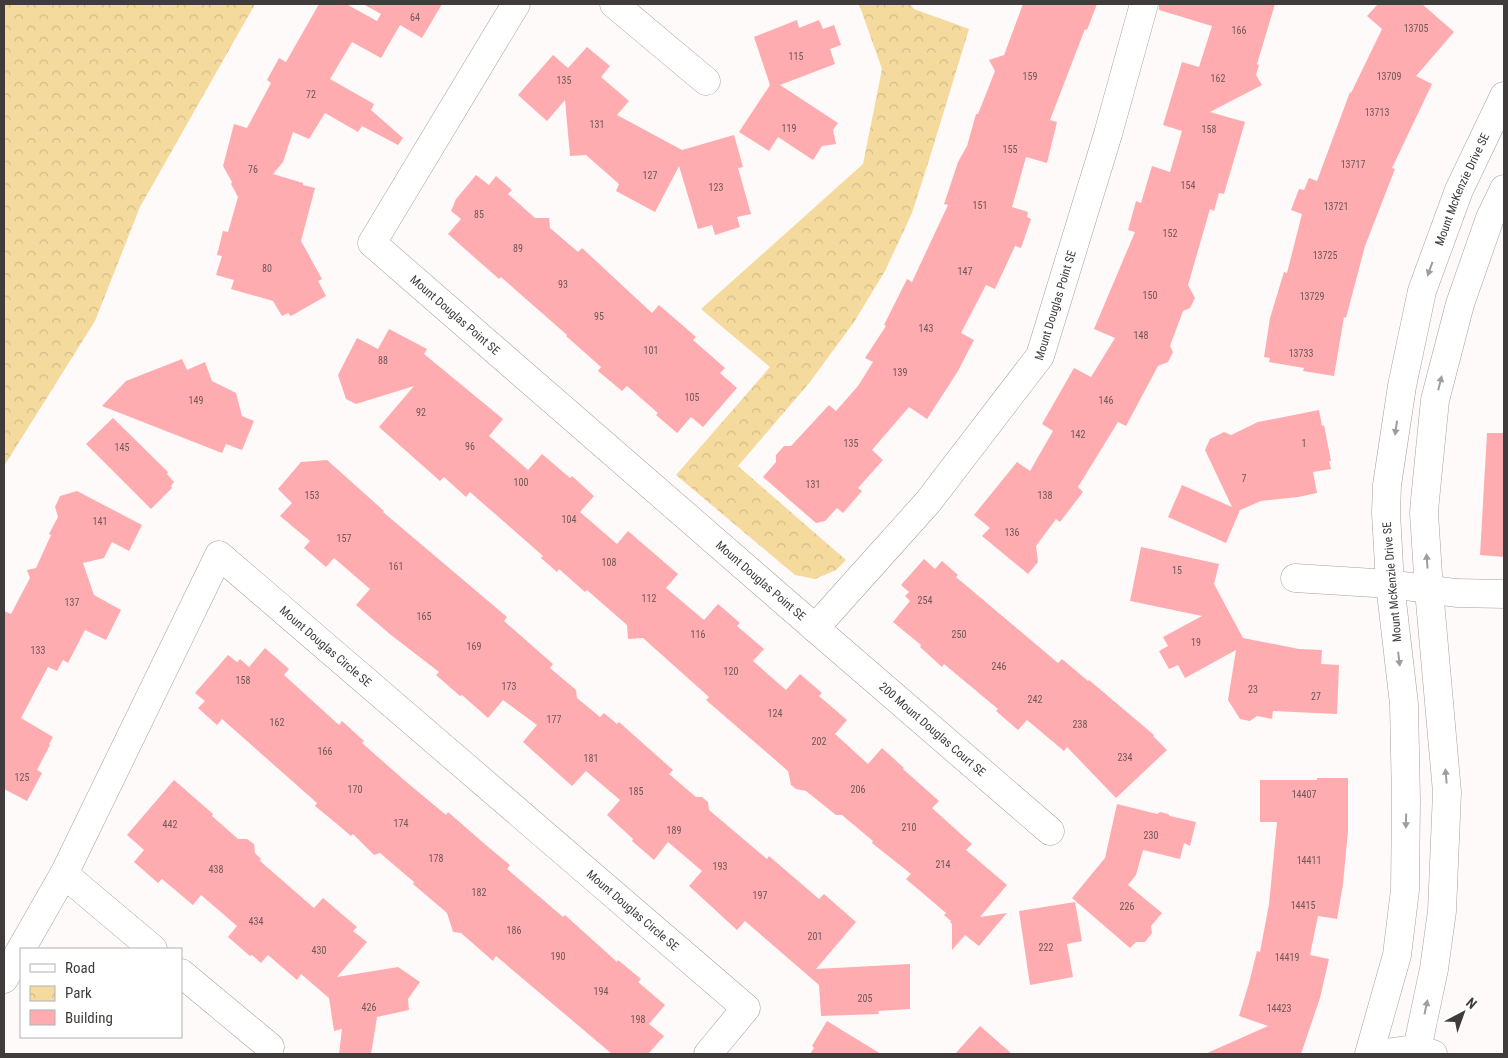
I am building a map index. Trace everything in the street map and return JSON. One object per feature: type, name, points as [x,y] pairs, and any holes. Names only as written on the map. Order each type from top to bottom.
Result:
[{"type":"street","name":"Mount Douglas Point SE","points":[[516,4],[372,243],[815,628],[928,502],[1040,356],[1108,134],[1144,4]]},
{"type":"street","points":[[614,4],[706,81]]},
{"type":"street","name":"Mount McKenzie Drive SE","points":[[1369,1054],[1397,955],[1405,890],[1404,704],[1390,584],[1386,513],[1387,485],[1402,386],[1422,291],[1458,190],[1504,96]]},
{"type":"street","points":[[1378,1054],[1422,1052],[1442,911],[1447,792],[1424,513],[1435,400],[1460,304],[1490,218],[1504,189]]},
{"type":"street","name":"Mount Douglas Circle SE","points":[[22,948],[64,874],[219,555],[746,1008],[708,1054]]},
{"type":"street","points":[[1295,578],[1390,584],[1456,593],[1504,594]]},
{"type":"street","name":"200 Mount Douglas Court SE","points":[[815,628],[1050,831]]},
{"type":"street","points":[[64,874],[152,948]]},
{"type":"street","name":"Mount Douglas Circle SE","points":[[4,979],[20,951]]},
{"type":"street","points":[[182,974],[270,1047]]},
{"type":"green space","points":[[4,4],[255,4],[140,207],[95,321],[4,466]]},
{"type":"green space","points":[[859,4],[910,4],[914,9],[969,29],[912,213],[885,271],[854,322],[810,382],[738,466],[846,560],[836,570],[815,579],[795,575],[676,475],[770,367],[701,309],[863,164],[882,69]]},
{"type":"building","points":[[319,4],[346,4],[377,21],[381,14],[363,4],[442,4],[422,38],[400,25],[381,58],[352,42],[330,79],[374,104],[371,110],[403,138],[398,145],[362,126],[358,132],[325,113],[309,139],[293,132],[283,162],[273,174],[315,188],[301,241],[322,279],[318,281],[326,296],[291,316],[288,313],[282,316],[273,301],[231,289],[234,280],[216,275],[222,256],[217,255],[223,231],[228,232],[238,197],[223,166],[234,124],[247,128],[271,83],[267,80],[279,58],[286,62]]},
{"type":"building","points":[[1023,4],[1097,4],[1087,30],[1085,29],[1050,120],[1057,122],[1047,163],[1026,157],[1012,207],[1028,212],[1027,217],[1031,219],[1021,248],[1015,246],[995,289],[986,285],[961,333],[974,340],[958,371],[927,419],[909,407],[872,450],[883,460],[858,488],[862,491],[843,513],[837,508],[825,521],[816,523],[763,477],[776,462],[776,455],[784,446],[791,446],[829,405],[836,411],[858,386],[873,362],[865,358],[886,326],[884,325],[907,279],[912,282],[948,205],[944,204],[958,162],[967,146],[976,114],[978,114],[995,71],[989,60],[1004,55]]},
{"type":"building","points":[[1159,4],[1275,4],[1257,64],[1259,65],[1256,75],[1262,85],[1210,112],[1245,122],[1224,194],[1219,193],[1214,211],[1210,209],[1188,285],[1195,298],[1190,308],[1183,311],[1170,346],[1173,352],[1168,362],[1158,366],[1126,426],[1118,422],[1078,487],[1083,492],[1060,522],[1056,519],[1036,546],[1038,562],[1028,574],[982,536],[990,528],[974,515],[1017,462],[1030,471],[1053,431],[1042,424],[1074,368],[1091,377],[1115,338],[1094,329],[1135,232],[1128,230],[1136,201],[1141,203],[1152,166],[1170,172],[1182,131],[1163,125],[1182,62],[1199,67],[1212,26],[1159,10]]},
{"type":"building","points":[[1378,4],[1422,4],[1454,32],[1416,76],[1432,84],[1392,168],[1395,169],[1365,246],[1346,318],[1344,317],[1334,376],[1303,371],[1304,368],[1269,362],[1270,358],[1264,357],[1270,318],[1284,272],[1287,273],[1302,214],[1291,210],[1299,189],[1304,190],[1309,178],[1317,181],[1350,92],[1382,29],[1367,16]]},
{"type":"building","points":[[797,20],[799,28],[819,20],[823,29],[834,25],[841,45],[830,49],[835,64],[780,85],[838,123],[833,130],[836,144],[822,146],[813,160],[778,137],[769,151],[739,132],[770,85],[754,37]]},
{"type":"building","points":[[587,47],[610,66],[601,77],[629,101],[617,115],[682,150],[734,135],[743,167],[738,168],[751,214],[737,217],[740,227],[715,235],[712,225],[698,229],[679,166],[655,212],[616,191],[619,184],[586,155],[570,156],[565,100],[547,121],[518,95],[553,55],[568,68]]},
{"type":"building","points":[[476,175],[489,185],[496,176],[512,190],[508,194],[535,218],[549,218],[550,228],[578,252],[582,248],[652,313],[659,305],[696,337],[693,340],[725,368],[720,373],[737,388],[703,427],[691,417],[677,433],[656,415],[658,413],[627,386],[622,391],[598,371],[601,367],[567,335],[501,277],[499,279],[448,234],[461,219],[451,211],[456,199]]},
{"type":"building","points":[[389,329],[427,349],[424,354],[503,419],[489,436],[528,470],[542,454],[570,478],[572,476],[594,496],[580,512],[617,544],[628,531],[678,574],[666,588],[704,620],[718,604],[740,623],[737,626],[764,649],[753,661],[786,690],[800,674],[822,693],[819,696],[847,720],[835,734],[868,764],[882,748],[939,801],[932,808],[972,844],[966,850],[1007,885],[980,917],[1007,913],[979,946],[965,935],[952,950],[951,921],[944,915],[946,913],[906,879],[911,874],[872,843],[873,841],[842,815],[836,815],[806,791],[796,789],[791,785],[788,771],[706,700],[709,697],[643,638],[628,639],[627,625],[587,590],[585,592],[559,569],[557,572],[541,558],[543,556],[470,492],[466,497],[444,477],[440,481],[379,427],[414,386],[356,404],[346,399],[338,375],[357,338],[378,349]]},
{"type":"building","points":[[182,359],[187,370],[205,362],[212,381],[236,393],[242,416],[254,421],[242,450],[226,444],[222,453],[102,406],[126,381]]},
{"type":"building","points":[[1319,410],[1322,426],[1324,425],[1331,469],[1313,472],[1317,493],[1261,501],[1240,510],[1226,543],[1168,517],[1182,485],[1232,507],[1205,450],[1210,439],[1224,432],[1231,435],[1258,422]]},
{"type":"building","points":[[113,418],[168,472],[167,474],[174,482],[171,486],[172,488],[151,509],[86,444]]},
{"type":"building","points":[[1487,433],[1504,433],[1504,557],[1480,555]]},
{"type":"building","points":[[327,460],[383,512],[507,617],[504,621],[553,664],[550,668],[576,690],[577,698],[600,717],[604,713],[617,724],[619,722],[673,770],[669,774],[696,797],[702,797],[708,802],[709,810],[767,859],[769,856],[819,899],[824,894],[856,922],[816,969],[910,964],[910,1009],[878,1011],[879,1014],[821,1016],[819,985],[745,921],[737,930],[689,886],[702,871],[668,842],[654,860],[607,815],[620,800],[586,771],[572,786],[523,742],[537,725],[503,700],[488,718],[436,675],[439,672],[356,605],[370,589],[334,558],[326,567],[304,548],[310,541],[280,516],[292,503],[278,489],[301,462]]},
{"type":"building","points":[[77,491],[142,525],[129,551],[112,542],[104,558],[83,563],[94,595],[121,610],[106,640],[85,630],[68,663],[63,660],[57,671],[48,667],[21,718],[53,737],[37,770],[42,773],[27,801],[4,789],[4,611],[11,614],[30,578],[27,570],[36,568],[51,535],[49,534],[58,517],[55,507],[60,496]]},
{"type":"building","points":[[1141,547],[1219,564],[1214,584],[1243,638],[1299,649],[1322,650],[1321,664],[1339,665],[1337,714],[1273,711],[1272,719],[1257,716],[1250,721],[1240,719],[1228,700],[1236,650],[1185,678],[1178,665],[1169,669],[1159,651],[1168,646],[1163,637],[1202,616],[1130,601]]},
{"type":"building","points":[[924,559],[935,569],[942,561],[958,575],[956,577],[1058,663],[1062,659],[1089,680],[1154,735],[1167,750],[1116,798],[1067,747],[1064,751],[1027,720],[1018,730],[996,711],[998,709],[944,664],[942,667],[920,647],[921,645],[893,622],[910,601],[905,596],[909,592],[901,585]]},
{"type":"building","points":[[265,648],[289,669],[284,675],[339,725],[342,721],[364,741],[362,743],[404,780],[446,815],[448,812],[510,865],[507,869],[563,917],[565,915],[617,962],[618,960],[641,979],[638,982],[665,1005],[649,1024],[664,1036],[648,1054],[612,1054],[496,956],[493,961],[461,933],[453,932],[447,913],[413,884],[414,882],[380,853],[374,855],[353,834],[351,836],[315,806],[317,803],[222,719],[217,725],[198,708],[205,701],[195,693],[228,655],[237,662],[240,659],[249,667]]},
{"type":"building","points":[[1317,778],[1348,778],[1348,831],[1343,884],[1337,919],[1318,916],[1310,955],[1329,959],[1320,998],[1301,1054],[1205,1054],[1268,1026],[1239,1016],[1257,951],[1260,952],[1269,904],[1277,822],[1260,822],[1260,780],[1317,780]]},
{"type":"building","points":[[174,780],[238,839],[247,839],[254,844],[255,853],[261,859],[260,861],[314,908],[323,898],[357,927],[353,931],[367,942],[337,977],[398,967],[420,982],[408,999],[409,1010],[377,1017],[371,1054],[339,1054],[342,1029],[334,1031],[329,998],[301,974],[297,980],[268,955],[261,963],[252,955],[250,956],[228,937],[237,926],[201,895],[193,905],[162,879],[158,883],[134,862],[144,850],[127,835]]},
{"type":"building","points":[[1117,804],[1157,814],[1160,812],[1196,822],[1190,846],[1184,843],[1180,859],[1143,850],[1136,875],[1128,885],[1162,913],[1151,926],[1152,933],[1145,942],[1136,942],[1130,948],[1072,898],[1105,858]]},
{"type":"building","points":[[1075,902],[1082,941],[1067,944],[1073,977],[1030,985],[1019,911]]},
{"type":"building","points":[[827,1021],[881,1054],[810,1054],[814,1048],[812,1046]]},
{"type":"building","points":[[980,1026],[1012,1054],[955,1054]]}]
